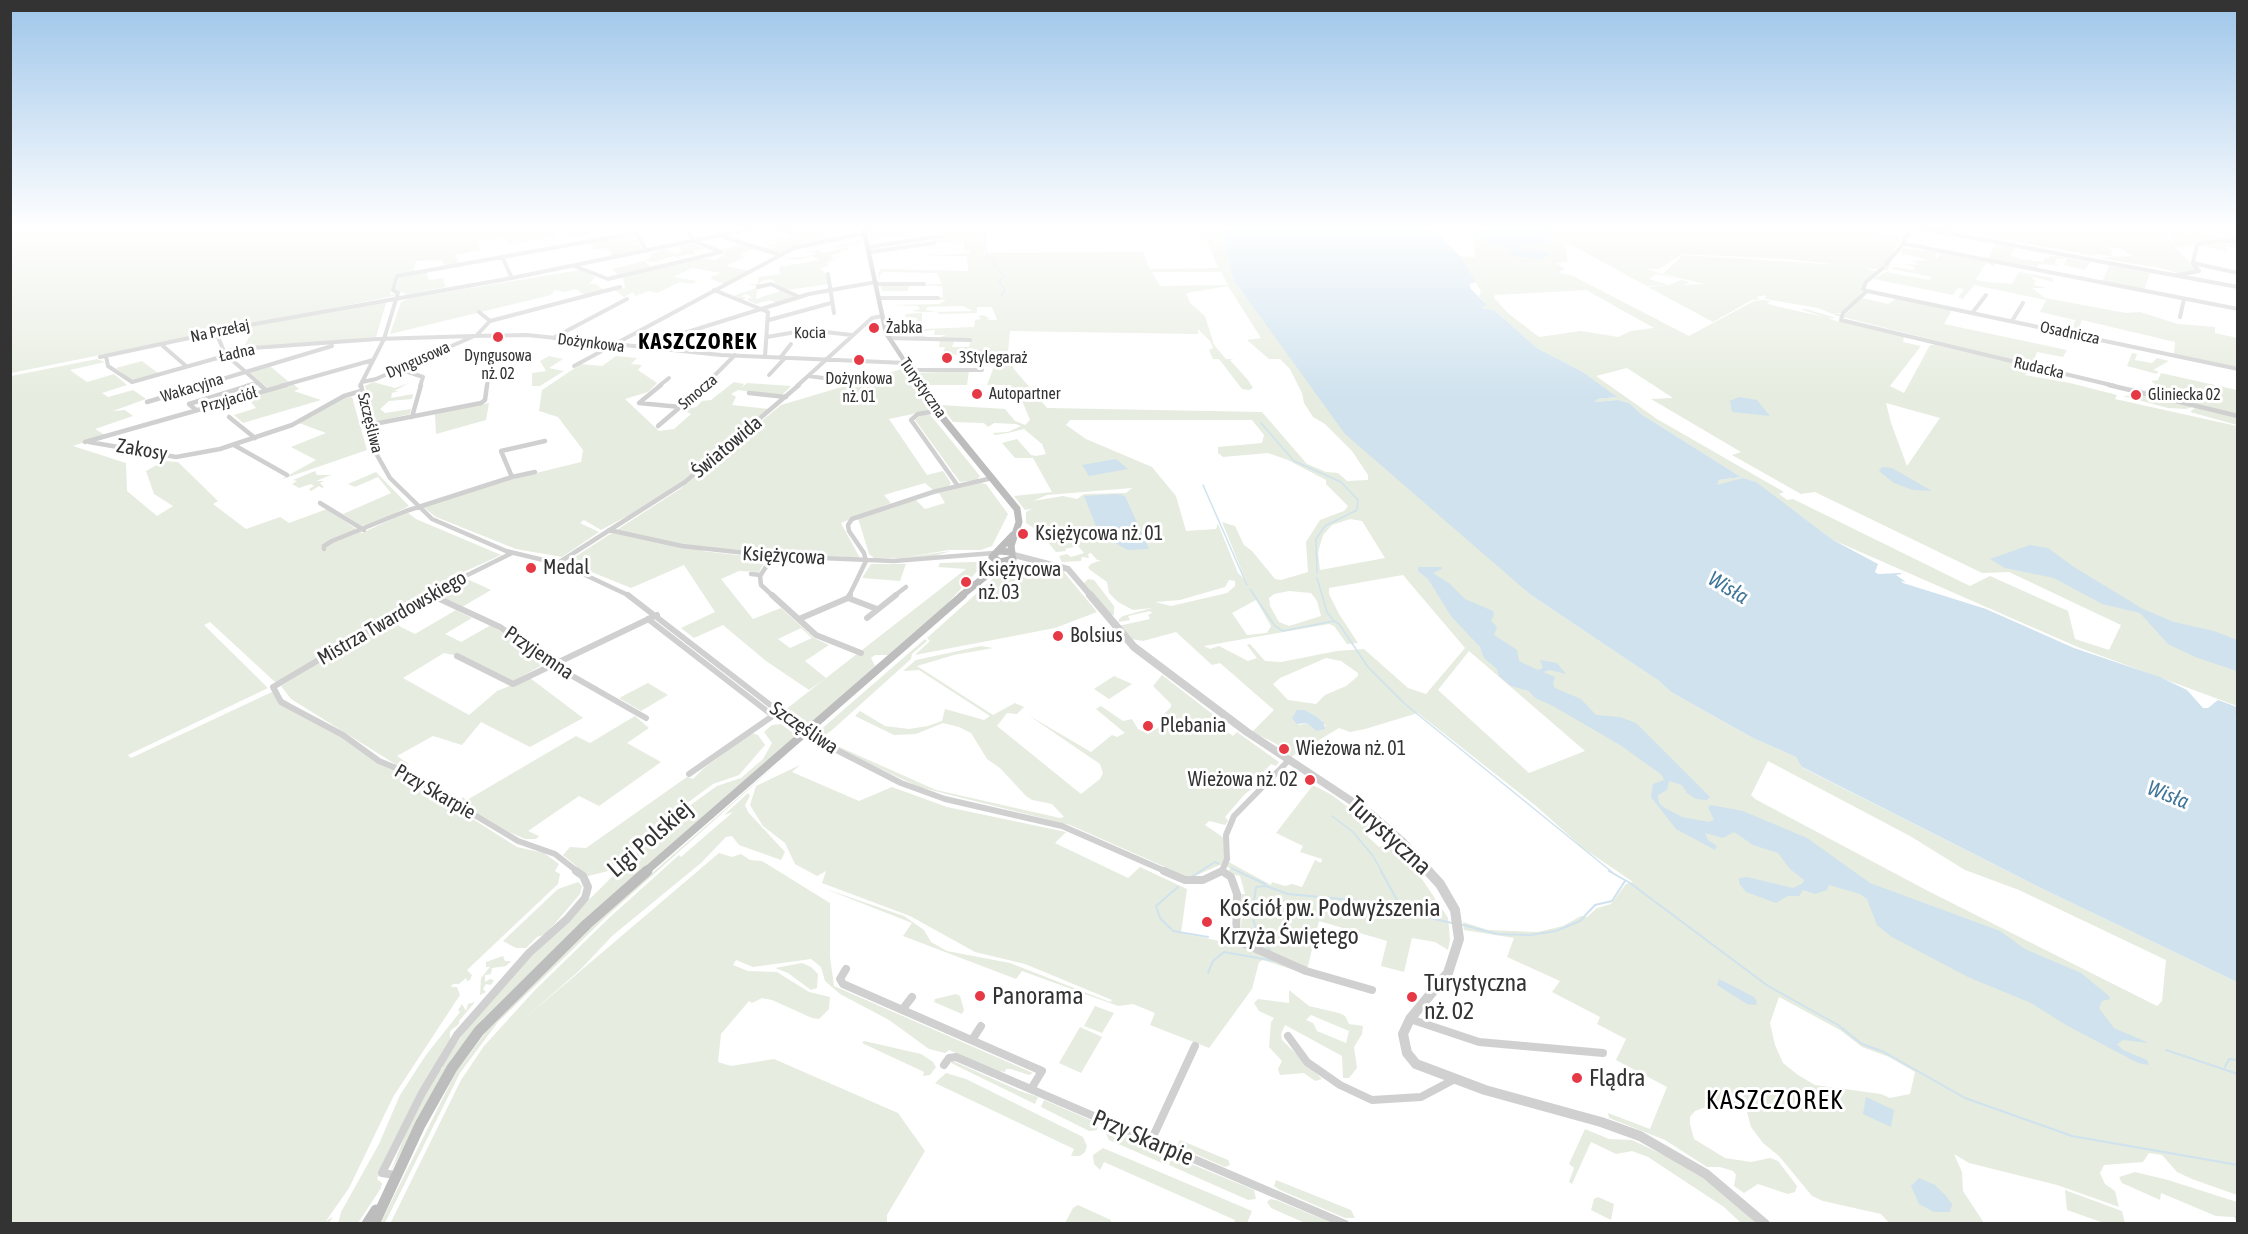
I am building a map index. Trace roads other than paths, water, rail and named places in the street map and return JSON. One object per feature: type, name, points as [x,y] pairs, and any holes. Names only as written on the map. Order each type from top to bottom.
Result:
[{"type":"main road","name":"Turystyczna","points":[[877,284],[882,316],[889,338],[937,411],[1017,509],[1019,520],[1010,558]]},
{"type":"main road","points":[[995,556],[1016,532]]},
{"type":"main road","points":[[995,556],[1010,558]]},
{"type":"main road","points":[[995,556],[1010,558]]},
{"type":"main road","name":"Ligi Polskiej","points":[[982,578],[995,556]]},
{"type":"main road","name":"Ligi Polskiej","points":[[374,1224],[452,1068],[489,1020],[587,924],[982,578],[1010,558]]},
{"type":"main road","name":"Ligi Polskiej","points":[[367,1224],[397,1175]]},
{"type":"street","points":[[394,284],[393,290],[398,293],[397,297]]},
{"type":"street","name":"Na Przełaj","points":[[106,356],[216,332],[478,284]]},
{"type":"street","points":[[574,366],[726,284]]},
{"type":"street","points":[[758,287],[771,284],[799,297]]},
{"type":"street","points":[[831,284],[831,303],[834,313]]},
{"type":"street","points":[[648,349],[665,339],[799,297],[832,289],[873,284]]},
{"type":"street","points":[[891,284],[924,285]]},
{"type":"street","points":[[1841,320],[1843,313],[1867,291],[1863,289],[1865,284]]},
{"type":"street","points":[[2104,284],[2238,309]]},
{"type":"street","points":[[2218,284],[2238,287]]},
{"type":"street","points":[[475,336],[489,321],[620,287]]},
{"type":"street","points":[[714,290],[768,313],[765,357]]},
{"type":"street","name":"Osadnicza","points":[[1867,291],[2238,369]]},
{"type":"street","points":[[1973,312],[1986,295]]},
{"type":"street","name":"Szczęśliwa","points":[[397,297],[384,339],[362,382],[361,392],[384,471],[417,507],[432,519],[513,553],[558,563],[627,594],[657,615],[775,714],[833,750],[921,792],[1062,826],[1180,879],[1203,880],[1222,871]]},
{"type":"street","points":[[879,298],[938,298]]},
{"type":"street","points":[[2180,316],[2184,299]]},
{"type":"street","points":[[553,338],[627,300]]},
{"type":"street","points":[[769,320],[831,303]]},
{"type":"street","points":[[2012,321],[2023,303]]},
{"type":"street","points":[[479,312],[489,321]]},
{"type":"street","name":"Światowida","points":[[558,563],[685,482],[786,397],[872,318],[882,316]]},
{"type":"street","name":"Rudacka","points":[[1841,320],[2238,416]]},
{"type":"street","name":"Kocia","points":[[767,337],[805,330],[852,335]]},
{"type":"street","points":[[216,332],[225,354],[266,390]]},
{"type":"street","name":"Dożynkowa","points":[[384,339],[521,335],[648,349],[906,363]]},
{"type":"street","name":"Dyngusowa","points":[[362,382],[399,369],[475,336]]},
{"type":"street","points":[[889,338],[970,339]]},
{"type":"street","name":"Ładna","points":[[106,356],[108,366],[132,382],[253,348],[384,339]]},
{"type":"street","name":"Wakacyjna","points":[[147,402],[341,343]]},
{"type":"street","points":[[769,375],[792,344]]},
{"type":"street","points":[[164,345],[186,366]]},
{"type":"street","name":"Smocza","points":[[658,426],[720,373],[735,355]]},
{"type":"street","points":[[100,357],[106,356]]},
{"type":"street","points":[[369,425],[483,402],[491,360],[514,357]]},
{"type":"street","name":"Przyjaciół","points":[[85,442],[373,360]]},
{"type":"street","points":[[399,369],[423,377],[412,417]]},
{"type":"street","points":[[910,370],[982,370]]},
{"type":"street","points":[[808,376],[839,380]]},
{"type":"street","points":[[669,378],[639,403],[680,407]]},
{"type":"street","points":[[196,410],[189,404],[257,382]]},
{"type":"street","name":"Zakosy","points":[[85,442],[176,457],[234,445],[298,423],[344,396],[361,392]]},
{"type":"street","points":[[749,393],[786,397]]},
{"type":"street","points":[[937,411],[918,414],[912,421],[958,486]]},
{"type":"street","points":[[229,417],[255,438]]},
{"type":"street","points":[[512,477],[501,451],[545,441]]},
{"type":"street","points":[[234,445],[287,475]]},
{"type":"street","points":[[324,549],[332,542],[417,507],[475,487],[535,472]]},
{"type":"street","points":[[799,619],[848,598],[866,561],[863,551],[849,531],[849,523],[854,518],[992,478]]},
{"type":"street","points":[[320,502],[364,530]]},
{"type":"street","name":"Księżycowa","points":[[609,530],[682,546],[773,556],[866,561],[917,560],[961,555],[995,556]]},
{"type":"street","name":"Mistrza Twardowskiego","points":[[273,687],[429,594],[513,553]]},
{"type":"street","points":[[773,556],[760,575],[761,585],[816,635],[861,652]]},
{"type":"street","name":"Turystyczna","points":[[1010,558],[1040,561],[1068,569],[1129,643],[1213,708],[1357,803],[1402,841],[1444,889],[1458,924],[1459,939],[1453,965],[1410,1019]]},
{"type":"street","points":[[751,574],[760,575]]},
{"type":"street","points":[[867,618],[906,587]]},
{"type":"street","name":"Przyjemna","points":[[429,594],[500,627],[553,665],[646,718]]},
{"type":"street","points":[[848,598],[877,609]]},
{"type":"street","points":[[457,656],[510,684],[657,615]]},
{"type":"street","points":[[648,619],[775,714],[688,774]]},
{"type":"street","name":"Przy Skarpie","points":[[273,687],[281,702],[343,735],[379,761],[396,768],[518,841],[560,858],[586,881],[585,898]]},
{"type":"street","points":[[1289,760],[1234,816],[1226,835],[1227,859],[1222,871],[1231,877],[1237,894],[1236,940],[1282,962],[1372,990]]},
{"type":"street","points":[[397,1175],[382,1173],[422,1093],[457,1035],[485,1000],[585,898]]},
{"type":"street","points":[[846,969],[840,978],[843,984],[1042,1071],[1031,1089]]},
{"type":"street","points":[[902,1010],[912,997]]},
{"type":"street","points":[[1603,1053],[1479,1042],[1410,1019],[1403,1041],[1411,1059],[1422,1068],[1453,1080],[1601,1122],[1640,1136],[1706,1174],[1765,1224]]},
{"type":"street","points":[[972,1040],[981,1026]]},
{"type":"street","points":[[1288,1036],[1307,1062],[1340,1084],[1372,1100],[1405,1100],[1421,1097],[1453,1080]]},
{"type":"street","points":[[1151,1141],[1195,1046]]},
{"type":"street","name":"Przy Skarpie","points":[[944,1065],[949,1058],[956,1057],[1345,1224]]},
{"type":"water","name":"Wisła","points":[[1236,284],[1470,284],[1471,289],[1487,305],[1481,308],[1494,310],[1537,348],[1583,372],[1617,397],[1597,399],[1595,402],[1618,400],[1629,403],[1641,414],[1741,477],[1719,480],[1717,485],[1743,478],[1756,482],[1833,540],[1878,564],[1875,572],[1878,574],[1900,573],[1902,574],[1896,575],[1906,582],[1901,581],[1903,583],[1986,609],[2074,648],[2160,677],[2187,690],[2203,708],[2208,708],[2218,700],[2237,707],[2237,718],[2234,718],[2238,719],[2237,982],[2045,890],[1802,767],[1796,757],[1753,738],[1671,692],[1659,681],[1531,595],[1345,434]]},
{"type":"water","points":[[1739,397],[1757,400],[1770,416],[1732,412],[1730,401]]},
{"type":"water","points":[[1116,459],[1128,469],[1089,476],[1082,465]]},
{"type":"water","points":[[1882,467],[1892,468],[1932,491],[1913,490],[1894,483],[1879,471]]},
{"type":"water","points":[[1117,494],[1125,496],[1149,549],[1128,550],[1115,543],[1102,541],[1084,496]]},
{"type":"water","points":[[2030,545],[2048,548],[2074,567],[2143,609],[2174,622],[2214,631],[2237,640],[2237,671],[2195,657],[2168,644],[2140,613],[2102,604],[2054,578],[2005,568],[1990,559]]},
{"type":"water","points":[[1418,567],[1441,567],[1442,569],[1433,573],[1450,584],[1465,599],[1493,611],[1491,621],[1497,627],[1494,635],[1517,650],[1519,661],[1538,670],[1543,668],[1540,660],[1557,663],[1566,674],[1550,670],[1543,672],[1555,677],[1553,684],[1555,688],[1581,699],[1596,715],[1620,717],[1636,723],[1710,797],[1707,800],[1696,799],[1687,793],[1682,785],[1669,781],[1667,790],[1658,795],[1659,803],[1665,808],[1682,817],[1709,822],[1714,820],[1708,807],[1711,805],[1743,811],[1807,838],[1870,883],[2000,931],[2025,949],[2081,973],[2109,996],[2110,999],[2102,1001],[2099,1008],[2114,1028],[2149,1043],[2123,1040],[2117,1044],[2123,1050],[2147,1060],[2149,1065],[2138,1063],[2066,1025],[2031,1003],[1968,977],[1892,937],[1877,925],[1867,899],[1860,894],[1829,885],[1827,890],[1815,894],[1803,890],[1799,896],[1788,896],[1776,903],[1746,892],[1739,883],[1739,878],[1747,877],[1793,888],[1803,883],[1804,880],[1790,869],[1778,853],[1753,845],[1734,832],[1723,838],[1705,833],[1708,840],[1717,846],[1715,850],[1676,829],[1651,797],[1653,784],[1664,780],[1662,775],[1620,745],[1535,698],[1529,691],[1511,686],[1499,676],[1497,669],[1484,658],[1480,647],[1451,616],[1428,579],[1418,571]]},
{"type":"water","points":[[1297,710],[1305,710],[1317,717],[1324,723],[1325,729],[1316,731],[1307,723],[1297,724],[1292,718]]},
{"type":"water","points":[[1719,979],[1754,997],[1756,1005],[1747,1004],[1717,985]]},
{"type":"water","points":[[1866,1097],[1894,1110],[1891,1127],[1863,1114]]},
{"type":"water","points":[[1919,1178],[1935,1185],[1946,1196],[1952,1204],[1950,1212],[1934,1212],[1919,1204],[1911,1186]]},
{"type":"waterway","points":[[1000,284],[1005,290],[1001,296]]},
{"type":"waterway","points":[[1261,423],[1294,461],[1341,482],[1358,500],[1357,510],[1325,526],[1316,539],[1317,573]]},
{"type":"waterway","points":[[1203,485],[1247,585]]},
{"type":"waterway","points":[[1317,578],[1327,612],[1334,621]]},
{"type":"waterway","points":[[1250,589],[1275,626],[1283,631],[1334,621]]},
{"type":"waterway","points":[[1334,621],[1339,624],[1368,667],[1405,704],[1612,872]]},
{"type":"waterway","points":[[1332,816],[1353,832],[1373,856],[1382,872]]},
{"type":"waterway","points":[[1199,872],[1215,862],[1219,864]]},
{"type":"waterway","points":[[1231,868],[1240,872]]},
{"type":"waterway","points":[[1193,876],[1201,871]]},
{"type":"waterway","points":[[1237,871],[1265,884]]},
{"type":"waterway","points":[[1381,871],[1397,900],[1399,910]]},
{"type":"waterway","points":[[1609,871],[1630,883],[1768,986],[1838,1025],[1862,1044],[1884,1052],[1965,1098],[2072,1136],[2238,1165]]},
{"type":"waterway","points":[[1463,925],[1497,934],[1530,935],[1556,931],[1580,921],[1595,905],[1612,901],[1625,881]]},
{"type":"waterway","points":[[1271,952],[1256,929],[1252,915],[1256,887],[1266,886],[1288,894],[1352,900],[1452,923]]},
{"type":"waterway","points":[[1178,887],[1156,906],[1160,918],[1173,931],[1208,937]]},
{"type":"waterway","points":[[1208,973],[1213,961],[1224,952],[1275,961]]},
{"type":"waterway","points":[[2166,1050],[2238,1074]]},
{"type":"waterway","points":[[2225,1067],[2229,1059],[2238,1060]]},
{"type":"place","name":"Żabka","points":[[874,328]]},
{"type":"place","name":"Dyngusowa nż. 02","points":[[498,337]]},
{"type":"place","name":"3Stylegaraż","points":[[947,358]]},
{"type":"place","name":"Dożynkowa nż. 01","points":[[859,360]]},
{"type":"place","name":"Autopartner","points":[[977,394]]},
{"type":"place","name":"Gliniecka 02","points":[[2136,395]]},
{"type":"place","name":"Księżycowa nż. 01","points":[[1023,534]]},
{"type":"place","name":"Medal","points":[[531,568]]},
{"type":"place","name":"Księżycowa nż. 03","points":[[966,582]]},
{"type":"place","name":"Bolsius","points":[[1058,636]]},
{"type":"place","name":"Plebania","points":[[1148,726]]},
{"type":"place","name":"Wieżowa nż. 01","points":[[1284,749]]},
{"type":"place","name":"Wieżowa nż. 02","points":[[1310,780]]},
{"type":"place","name":"Kościół pw. Podwyższenia Krzyża Świętego","points":[[1207,922]]},
{"type":"place","name":"Panorama","points":[[980,996]]},
{"type":"place","name":"Turystyczna nż. 02","points":[[1412,997]]},
{"type":"place","name":"Flądra","points":[[1577,1078]]},
{"type":"district","name":"KASZCZOREK","points":[[698,342]]},
{"type":"district","name":"KASZCZOREK","points":[[1775,1101]]}]
